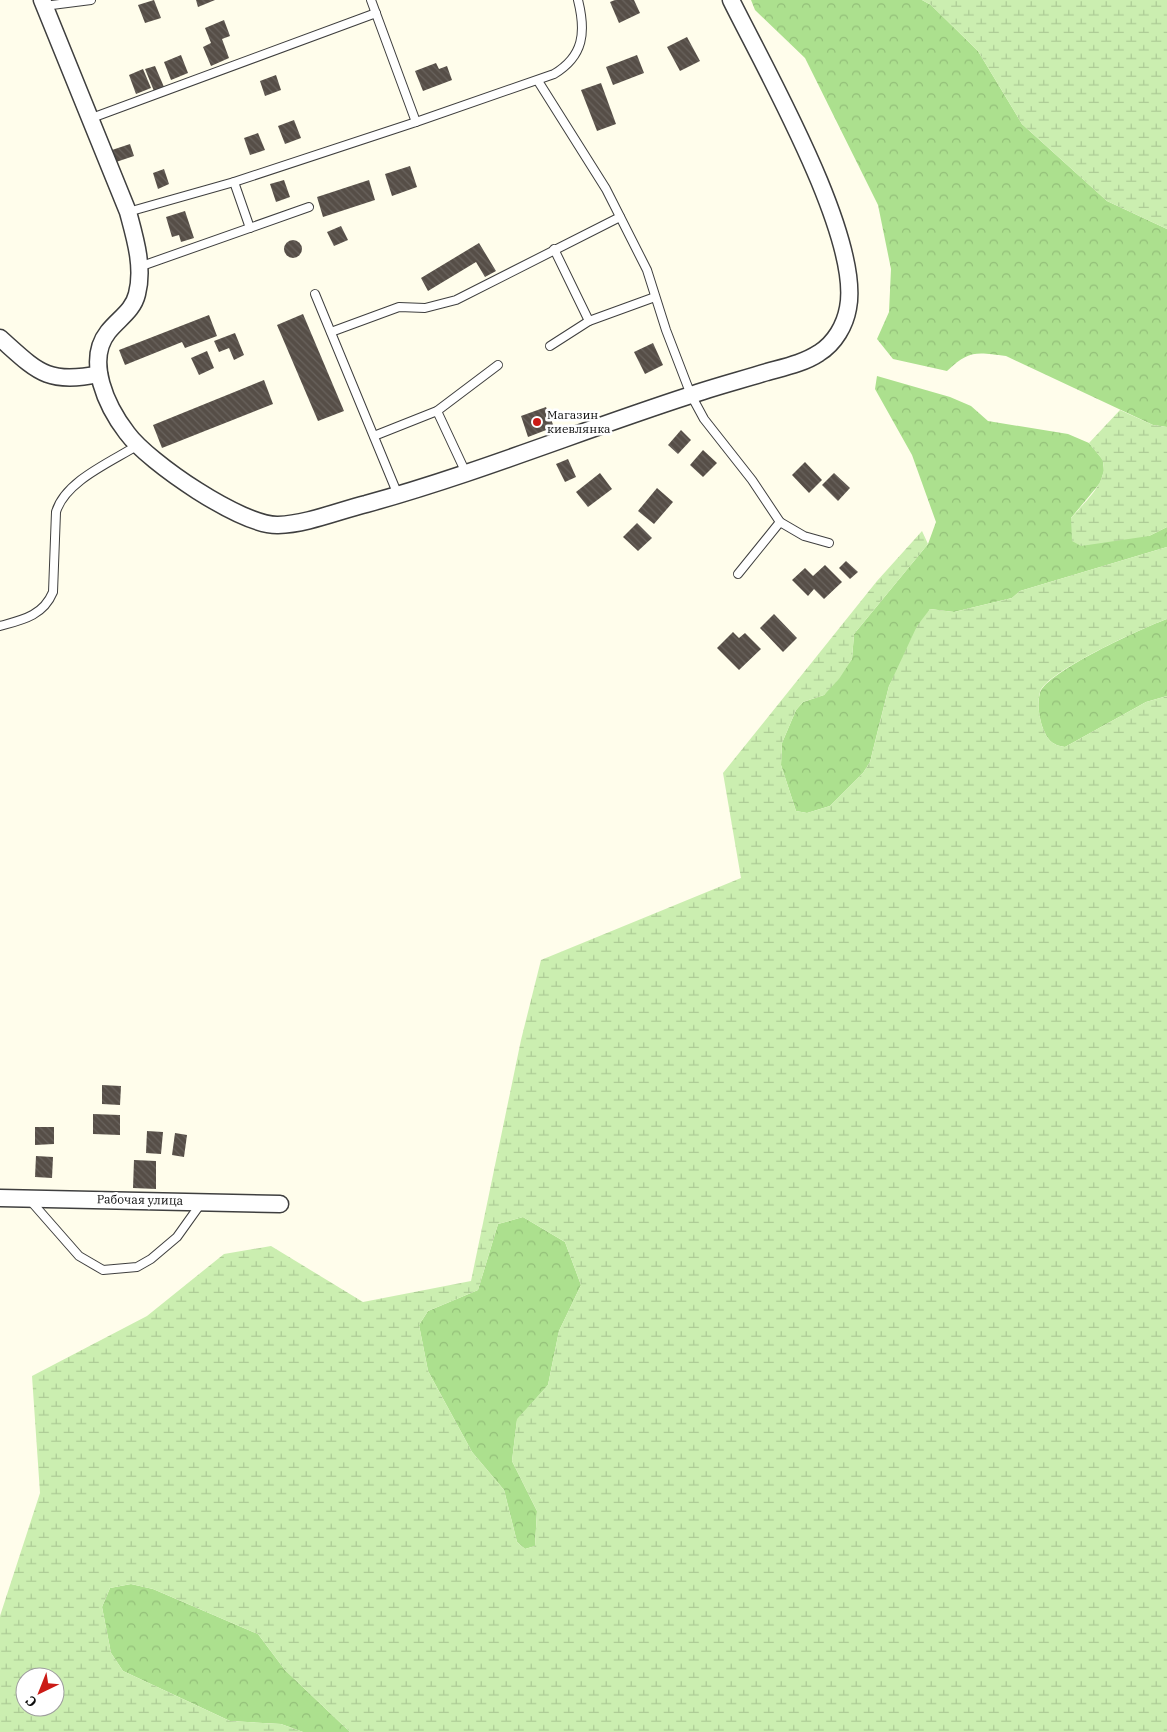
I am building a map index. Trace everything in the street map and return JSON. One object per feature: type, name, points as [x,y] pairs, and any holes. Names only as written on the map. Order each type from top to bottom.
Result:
[{"type":"street","points":[[43,3],[128,212],[137,244],[139,267],[137,294],[132,307],[111,327],[101,344],[99,374],[111,407],[125,430],[138,446],[164,468],[220,502],[258,522],[276,526],[295,523],[398,495],[691,394],[798,363],[820,353],[834,341],[843,324],[848,307],[848,272],[831,213],[796,130],[731,0]]},
{"type":"street","points":[[0,338],[42,373],[58,379],[99,374]]},
{"type":"street","name":"Рабочая улица","points":[[0,1198],[280,1204]]},
{"type":"lane","points":[[43,3],[91,0]]},
{"type":"lane","points":[[371,0],[416,122]]},
{"type":"lane","points":[[128,212],[234,182],[538,81],[570,65],[577,53],[582,35],[582,16],[578,0]]},
{"type":"lane","points":[[89,119],[376,13]]},
{"type":"lane","points":[[538,81],[606,189],[647,270],[691,394],[717,438],[752,480],[780,522],[804,536],[829,543]]},
{"type":"lane","points":[[234,182],[250,228]]},
{"type":"lane","points":[[139,267],[309,207]]},
{"type":"lane","points":[[331,332],[399,307],[425,308],[456,300],[620,217]]},
{"type":"lane","points":[[554,249],[589,321]]},
{"type":"lane","points":[[315,294],[398,495]]},
{"type":"lane","points":[[550,346],[589,321],[655,297]]},
{"type":"lane","points":[[374,436],[437,411],[498,365]]},
{"type":"lane","points":[[437,411],[466,473]]},
{"type":"lane","points":[[0,626],[40,612],[50,600],[53,592],[56,512],[59,501],[73,485],[138,446]]},
{"type":"lane","points":[[738,574],[780,522]]},
{"type":"lane","points":[[28,1198],[79,1256],[103,1270],[137,1267],[151,1258],[177,1237],[202,1202]]},
{"type":"green space","points":[[751,0],[922,0],[931,5],[978,51],[1022,124],[1107,201],[1167,229],[1167,427],[1153,425],[1006,356],[974,354],[961,359],[947,371],[893,359],[877,339],[889,312],[891,269],[878,205],[805,58],[755,10]]},
{"type":"green space","points":[[922,0],[1167,0],[1167,229],[1107,201],[1022,124],[978,51],[931,5]]},
{"type":"green space","points":[[877,376],[950,397],[971,406],[988,421],[1068,434],[1089,443],[1103,460],[1104,471],[1100,483],[1071,518],[1149,536],[1167,527],[1167,547],[1020,591],[1012,598],[954,612],[930,609],[889,686],[870,762],[863,773],[830,806],[807,813],[796,811],[781,765],[782,743],[796,710],[803,702],[824,695],[852,659],[854,634],[928,544],[936,522],[912,455],[875,389]]},
{"type":"green space","points":[[1120,410],[1153,425],[1167,427],[1167,527],[1149,536],[1081,546],[1072,541],[1071,518],[1093,493],[1102,478],[1104,470],[1102,460],[1089,443]]},
{"type":"green space","points":[[922,531],[928,544],[854,634],[852,659],[839,679],[824,695],[803,702],[796,710],[782,743],[781,765],[796,811],[807,813],[830,806],[863,773],[870,762],[889,686],[917,626],[930,609],[954,612],[1012,598],[1020,591],[1167,547],[1167,619],[1118,640],[1059,673],[1046,683],[1040,692],[1039,714],[1048,738],[1056,745],[1065,747],[1146,702],[1167,696],[1167,1732],[350,1732],[285,1670],[258,1634],[153,1589],[131,1584],[110,1588],[102,1607],[111,1653],[123,1671],[230,1721],[281,1724],[303,1732],[0,1732],[0,1616],[40,1493],[32,1376],[147,1316],[224,1254],[271,1246],[363,1302],[471,1281],[521,1040],[541,960],[741,878],[723,773],[877,581]],"holes":[[[523,1217],[565,1242],[581,1285],[559,1331],[548,1385],[517,1419],[512,1461],[537,1511],[535,1546],[525,1549],[517,1542],[504,1490],[472,1452],[428,1371],[419,1325],[428,1311],[478,1290],[498,1224]]]},
{"type":"green space","points":[[1167,619],[1167,696],[1146,702],[1065,747],[1050,741],[1042,726],[1039,710],[1040,693],[1046,684],[1077,662],[1097,651]]},
{"type":"green space","points":[[523,1217],[565,1242],[581,1285],[559,1331],[548,1385],[517,1420],[512,1461],[537,1511],[535,1546],[525,1549],[517,1542],[504,1490],[472,1452],[428,1371],[419,1325],[428,1311],[478,1290],[498,1224]]},
{"type":"green space","points":[[131,1584],[153,1589],[258,1634],[285,1670],[350,1732],[303,1732],[281,1724],[230,1721],[123,1671],[111,1653],[102,1607],[110,1588]]},
{"type":"building","points":[[154,0],[161,18],[145,23],[138,5]]},
{"type":"building","points":[[196,0],[215,0],[198,7]]},
{"type":"building","points":[[615,0],[634,0],[640,13],[619,23],[610,2]]},
{"type":"building","points":[[224,20],[230,36],[222,39],[229,58],[211,66],[203,47],[211,43],[205,28]]},
{"type":"building","points":[[687,37],[700,61],[680,71],[667,47]]},
{"type":"building","points":[[181,55],[188,73],[171,80],[164,62]]},
{"type":"building","points":[[637,55],[644,73],[613,85],[606,67]]},
{"type":"building","points":[[436,63],[439,69],[447,66],[452,80],[423,91],[415,71]]},
{"type":"building","points":[[155,66],[164,87],[154,91],[145,69]]},
{"type":"building","points":[[143,69],[151,88],[136,94],[129,75]]},
{"type":"building","points":[[276,75],[281,90],[265,96],[260,81]]},
{"type":"building","points":[[601,83],[616,124],[597,131],[581,90]]},
{"type":"building","points":[[294,120],[301,138],[285,144],[278,126]]},
{"type":"building","points":[[258,133],[265,150],[250,155],[244,138]]},
{"type":"building","points":[[130,144],[134,156],[116,162],[112,150]]},
{"type":"building","points":[[410,166],[417,187],[392,196],[385,174]]},
{"type":"building","points":[[164,169],[169,184],[158,189],[153,173]]},
{"type":"building","points":[[284,180],[290,197],[276,202],[270,184]]},
{"type":"building","points":[[369,180],[375,200],[323,217],[317,197]]},
{"type":"building","points":[[185,211],[194,238],[181,242],[179,235],[172,237],[166,217]]},
{"type":"building","points":[[341,226],[348,240],[334,246],[327,232]]},
{"type":"building","points":[[289,240],[297,240],[302,245],[300,256],[289,258],[284,253],[284,245]]},
{"type":"building","points":[[479,243],[496,271],[485,277],[476,262],[428,291],[421,278]]},
{"type":"building","points":[[303,314],[344,411],[318,421],[277,325]]},
{"type":"building","points":[[209,315],[217,336],[185,348],[182,342],[125,365],[119,350]]},
{"type":"building","points":[[235,333],[244,355],[234,360],[229,348],[219,352],[214,341]]},
{"type":"building","points":[[653,343],[663,365],[645,374],[634,352]]},
{"type":"building","points":[[207,351],[214,368],[199,375],[191,358]]},
{"type":"building","points":[[264,380],[273,404],[162,448],[153,425]]},
{"type":"building","name":"Магазин киевлянка","points":[[546,407],[554,427],[528,437],[521,416]]},
{"type":"building","points":[[681,430],[691,440],[678,454],[668,445]]},
{"type":"building","points":[[703,450],[717,463],[703,477],[690,465]]},
{"type":"building","points":[[568,459],[576,477],[565,482],[556,464]]},
{"type":"building","points":[[805,462],[822,480],[809,493],[792,475]]},
{"type":"building","points":[[600,473],[612,489],[588,507],[576,492]]},
{"type":"building","points":[[834,473],[850,488],[838,501],[822,485]]},
{"type":"building","points":[[657,488],[673,502],[654,524],[638,511]]},
{"type":"building","points":[[637,523],[652,538],[638,551],[623,537]]},
{"type":"building","points":[[846,561],[858,572],[850,579],[839,568]]},
{"type":"building","points":[[825,565],[842,582],[824,599],[814,589],[808,596],[792,580],[805,568],[813,576]]},
{"type":"building","points":[[774,614],[797,638],[783,652],[760,628]]},
{"type":"building","points":[[733,632],[739,638],[745,633],[761,649],[739,670],[717,648]]},
{"type":"building","points":[[102,1085],[121,1086],[120,1105],[102,1104]]},
{"type":"building","points":[[93,1114],[120,1115],[120,1135],[93,1134]]},
{"type":"building","points":[[35,1127],[54,1127],[54,1144],[35,1145]]},
{"type":"building","points":[[147,1131],[163,1132],[161,1154],[146,1153]]},
{"type":"building","points":[[175,1133],[187,1135],[184,1157],[172,1155]]},
{"type":"building","points":[[36,1156],[53,1157],[52,1178],[35,1177]]},
{"type":"building","points":[[134,1160],[156,1161],[156,1189],[133,1188]]},
{"type":"place","name":"Магазин киевлянка","points":[[537,422]]}]
